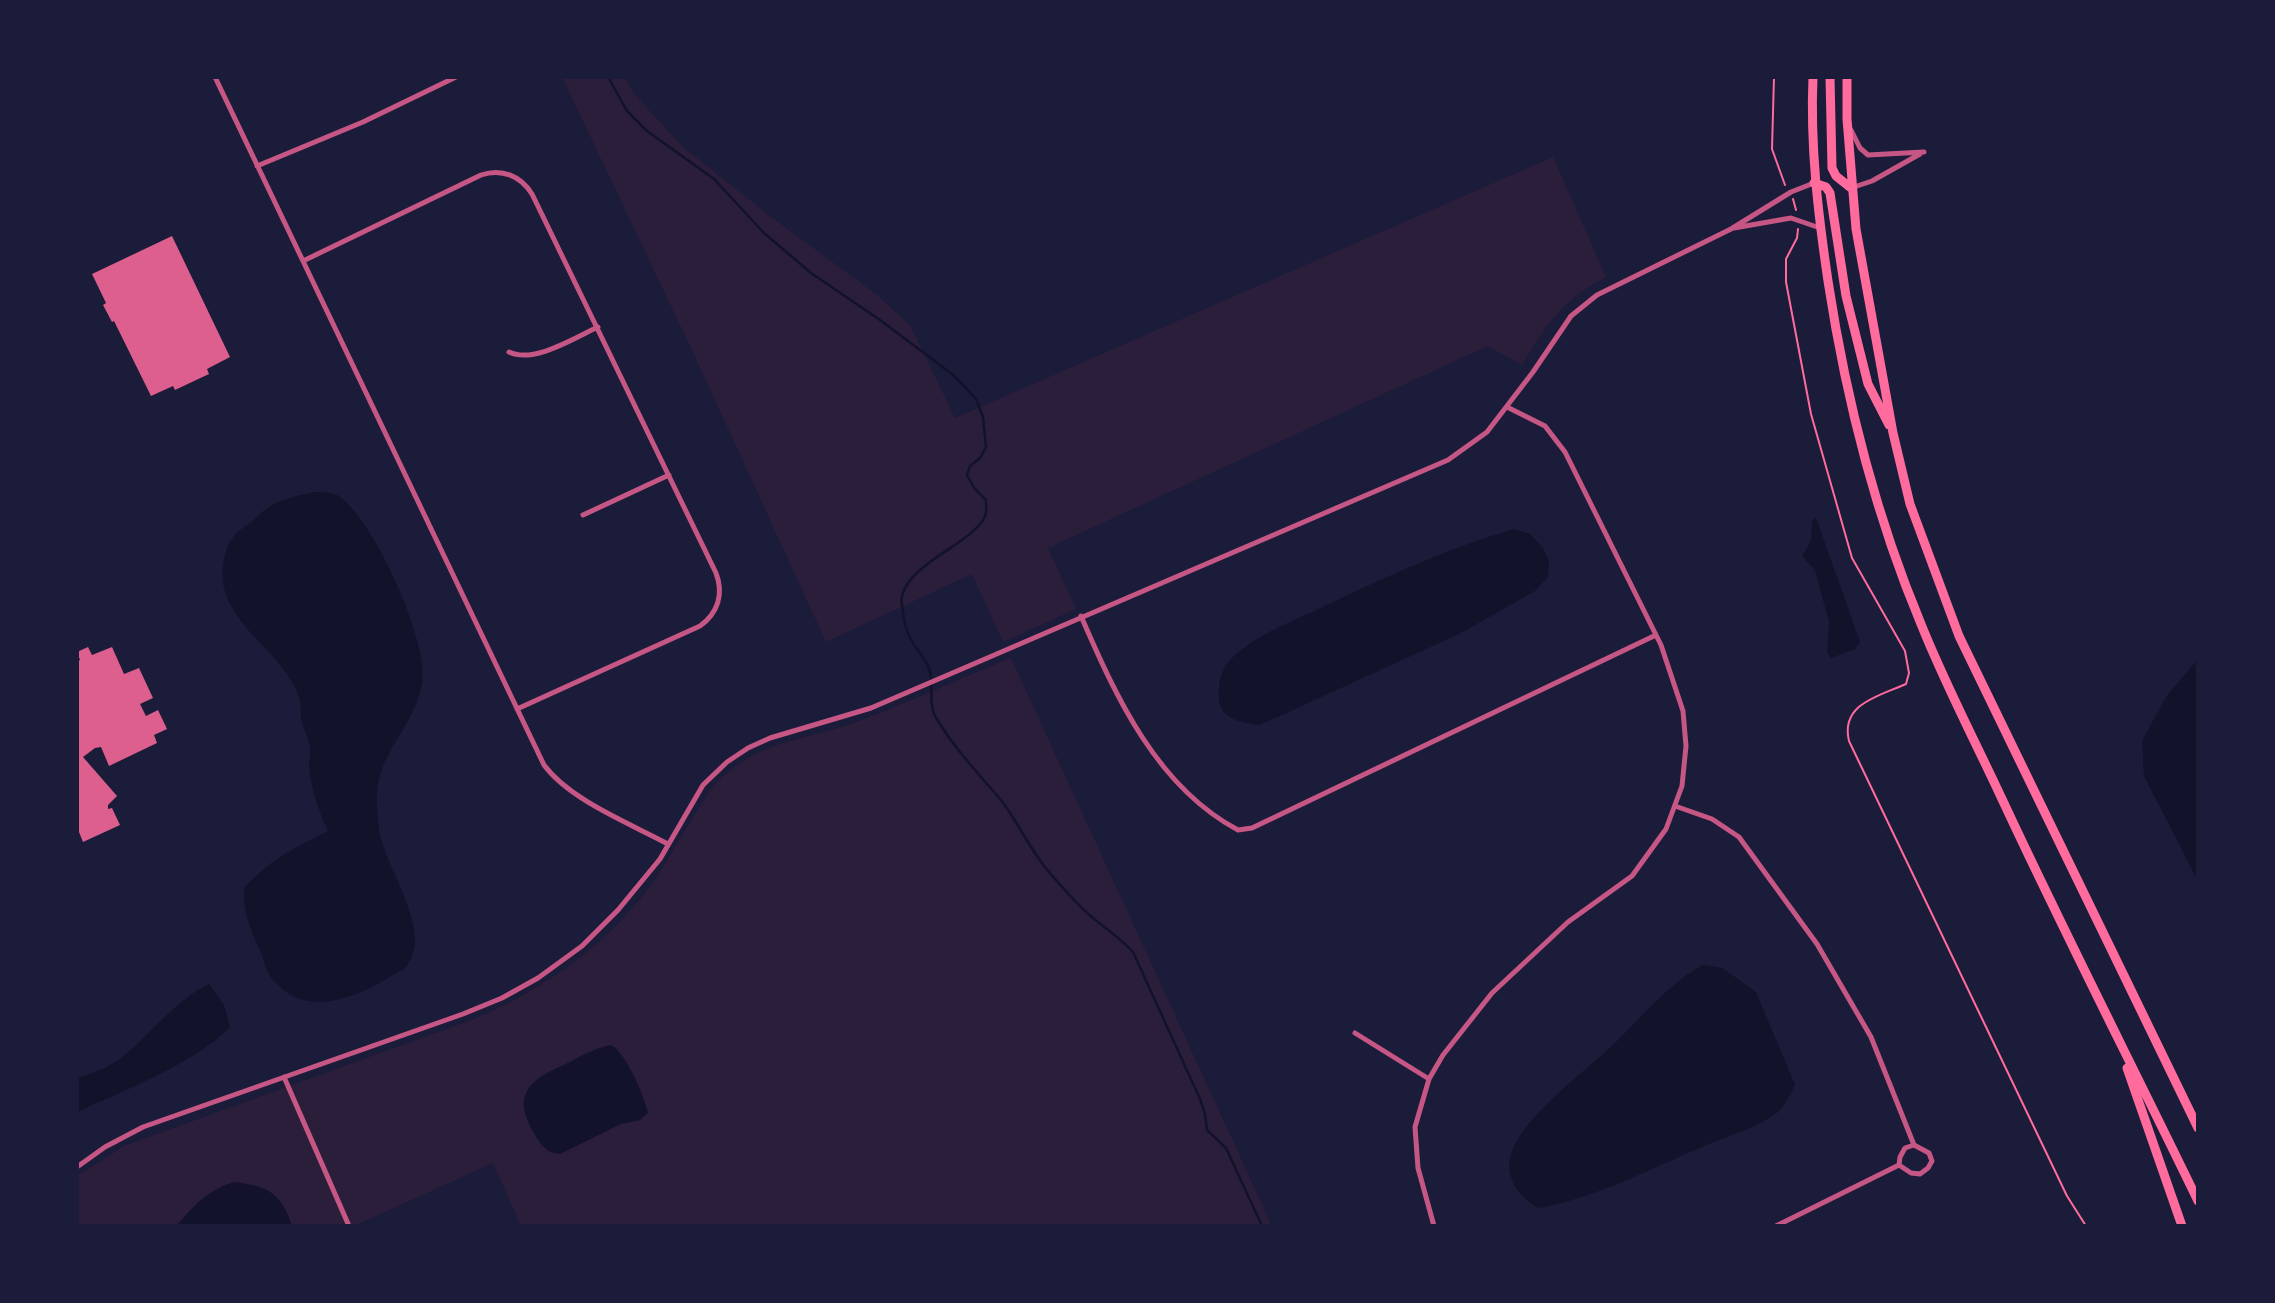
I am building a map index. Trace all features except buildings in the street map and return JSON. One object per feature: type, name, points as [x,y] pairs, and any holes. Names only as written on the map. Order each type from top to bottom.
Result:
[{"type":"main road","points":[[1813,77],[1814,183],[1838,348],[1854,423],[1877,503],[1920,624],[2025,848],[2198,1201]]},
{"type":"main road","points":[[1830,77],[1832,168],[1836,177],[1851,188]]},
{"type":"main road","points":[[1847,77],[1851,188],[1856,229],[1893,433],[1910,505],[1959,636],[2198,1128]]},
{"type":"main road","points":[[1814,183],[1826,187],[1830,193],[1846,296],[1868,384],[1893,433]]},
{"type":"main road","points":[[2111,1024],[2182,1226]]},
{"type":"street","points":[[215,77],[544,765],[559,782],[578,796],[668,844]]},
{"type":"street","points":[[257,166],[355,125],[456,77]]},
{"type":"street","points":[[1847,119],[1854,140],[1868,155],[1924,152],[1872,181],[1851,188]]},
{"type":"street","points":[[303,261],[486,173],[503,172],[516,177],[527,186],[534,198],[669,475],[718,579],[719,598],[711,616],[696,628],[517,709]]},
{"type":"street","points":[[77,1167],[105,1147],[143,1127],[463,1014],[520,989],[559,963],[600,929],[637,890],[703,785],[738,753],[770,738],[841,718],[920,687],[1448,460],[1488,432],[1571,316],[1597,295],[1731,229],[1791,192],[1814,183]]},
{"type":"street","points":[[1731,229],[1791,218],[1820,228]]},
{"type":"street","points":[[509,352],[519,356],[532,356],[598,327]]},
{"type":"street","points":[[1434,1226],[1418,1168],[1415,1127],[1429,1079],[1443,1055],[1492,993],[1567,922],[1632,876],[1667,829],[1684,773],[1686,746],[1683,711],[1656,635],[1565,452],[1545,426],[1507,407]]},
{"type":"street","points":[[583,515],[669,475]]},
{"type":"street","points":[[1081,616],[1119,699],[1169,773],[1190,797],[1209,813],[1238,830],[1252,828],[1398,760],[1656,635]]},
{"type":"street","points":[[1675,806],[1712,819],[1739,837],[1817,944],[1871,1037],[1914,1144],[1929,1153],[1932,1161],[1920,1174],[1899,1166]]},
{"type":"street","points":[[1355,1033],[1429,1079]]},
{"type":"street","points":[[284,1077],[349,1226]]},
{"type":"street","points":[[1899,1166],[1905,1148],[1914,1144]]},
{"type":"street","points":[[1776,1226],[1899,1166]]},
{"type":"path","points":[[1774,77],[1772,149],[1784,183],[1791,192],[1798,219],[1797,238],[1786,259],[1786,282],[1811,414],[1852,558],[1905,651],[1909,673],[1906,684],[1858,706],[1846,728],[1849,741],[2067,1196],[2086,1226]]},
{"type":"shaded area","points":[[562,77],[624,77],[635,95],[683,147],[774,219],[876,294],[910,325],[955,418],[1553,157],[1606,277],[1577,295],[1556,315],[1522,365],[1488,346],[1048,548],[1076,609],[1003,642],[972,574],[826,642],[698,363]]},
{"type":"shaded area","points":[[316,492],[337,495],[351,507],[366,527],[396,582],[408,611],[422,665],[422,684],[418,700],[382,769],[377,801],[381,838],[413,922],[413,955],[405,968],[373,986],[339,1000],[321,1002],[304,1000],[288,993],[273,980],[246,913],[244,888],[273,862],[327,832],[327,828],[311,783],[310,746],[302,720],[300,700],[280,665],[238,617],[228,600],[223,581],[224,560],[236,534],[271,506]]},
{"type":"shaded area","points":[[1816,518],[1860,642],[1855,649],[1831,658],[1827,653],[1829,622],[1815,570],[1802,556],[1811,541],[1812,521]]},
{"type":"shaded area","points":[[1514,529],[1530,534],[1543,548],[1549,561],[1548,577],[1535,591],[1461,633],[1260,725],[1234,719],[1224,712],[1219,700],[1219,689],[1224,669],[1239,652],[1259,638],[1411,566]]},
{"type":"shaded area","points":[[1011,658],[1272,1226],[521,1226],[493,1163],[354,1226],[77,1226],[77,1176],[124,1146],[474,1019],[526,993],[575,962],[638,901],[656,878],[710,791],[727,773],[745,760],[781,744],[862,720]]},
{"type":"shaded area","points":[[2198,659],[2198,881],[2144,776],[2142,741],[2166,697]]},
{"type":"shaded area","points":[[1703,965],[1722,968],[1756,992],[1795,1085],[1783,1106],[1770,1118],[1752,1127],[1602,1190],[1538,1208],[1530,1203],[1518,1191],[1509,1168],[1512,1151],[1519,1137],[1543,1108],[1615,1043],[1668,990]]},
{"type":"shaded area","points":[[209,984],[224,1005],[230,1027],[198,1053],[77,1112],[77,1079],[117,1061],[184,1000]]},
{"type":"shaded area","points":[[611,1045],[628,1065],[648,1113],[640,1120],[621,1124],[560,1154],[548,1151],[537,1139],[527,1120],[524,1107],[528,1088],[545,1074]]},
{"type":"shaded area","points":[[234,1182],[264,1189],[278,1198],[292,1226],[176,1226],[208,1194]]},
{"type":"waterway","points":[[608,77],[627,111],[647,131],[714,179],[764,233],[811,273],[952,374],[976,399],[983,417],[986,447],[980,458],[970,466],[967,475],[974,488],[986,500],[985,516],[969,535],[917,573],[907,584],[902,598],[908,634],[930,670],[935,716],[958,749],[1012,815],[1050,873],[1084,910],[1133,952],[1200,1099],[1207,1130],[1226,1148],[1262,1226]]}]
